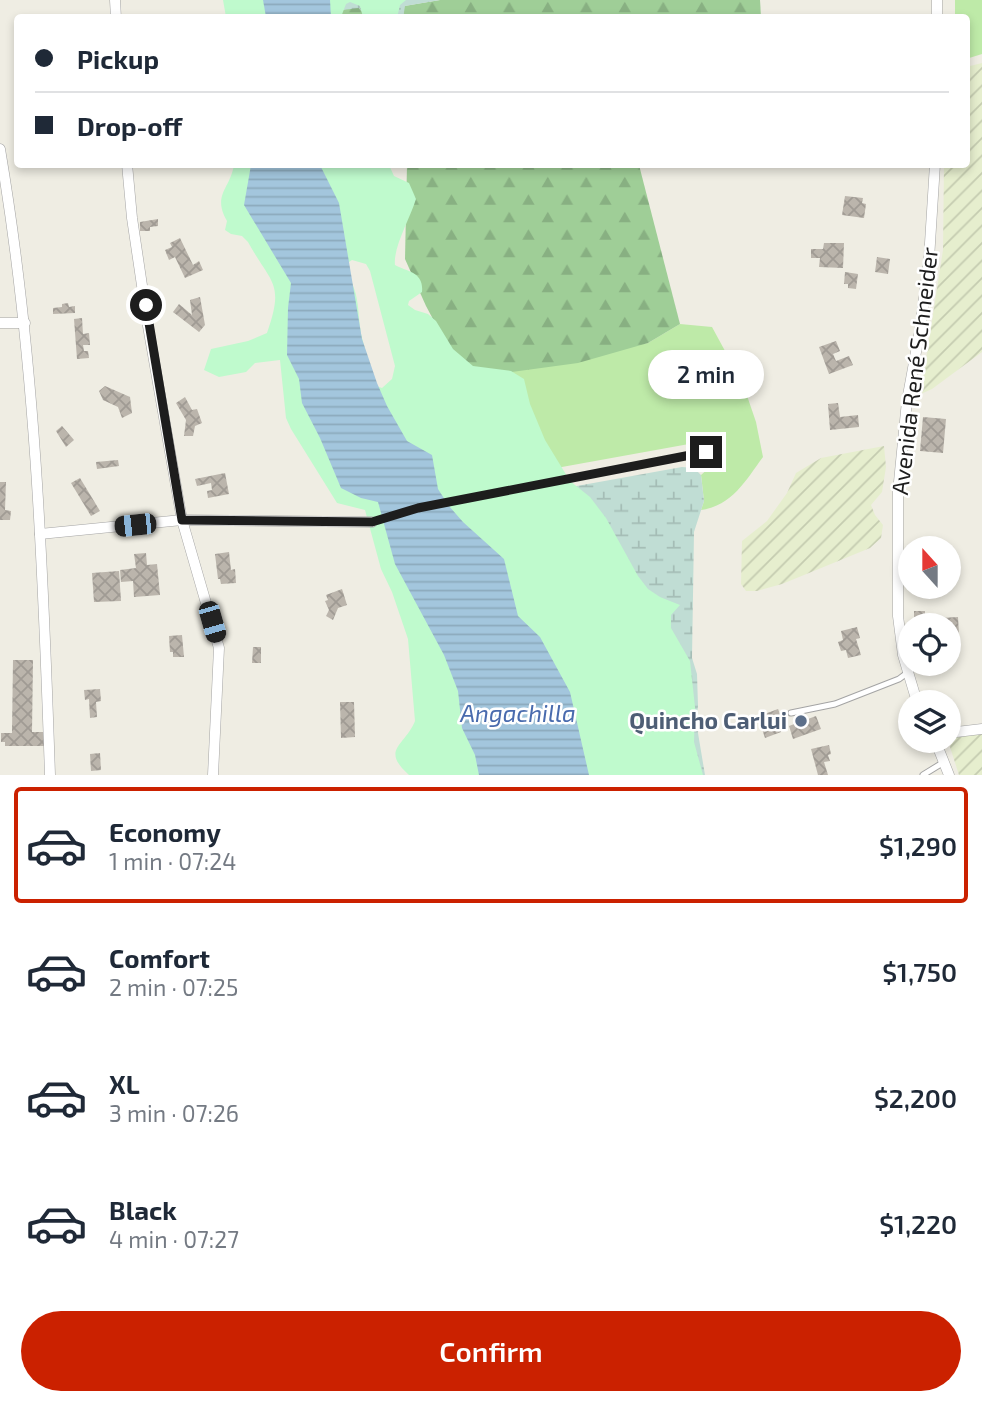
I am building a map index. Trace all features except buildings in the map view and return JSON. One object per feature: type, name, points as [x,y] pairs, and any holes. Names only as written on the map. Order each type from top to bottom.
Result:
[{"type":"street","points":[[0,149],[5,205],[25,323],[40,534],[50,775]]},
{"type":"street","points":[[127,168],[148,326],[182,520],[219,648],[212,775]]},
{"type":"street","name":"Avenida René Schneider","points":[[898,613],[898,492],[907,401],[929,259],[935,168]]},
{"type":"street","points":[[0,323],[25,323]]},
{"type":"street","points":[[40,534],[182,520],[372,522]]},
{"type":"street","points":[[961,731],[982,729]]},
{"type":"street","points":[[940,753],[949,775]]},
{"type":"lane","points":[[372,522],[418,508],[706,452]]},
{"type":"lane","points":[[791,713],[835,704],[903,676]]},
{"type":"lane","points":[[923,775],[944,762]]},
{"type":"green space","points":[[223,0],[406,0],[400,5],[398,14],[362,14],[360,6],[350,2],[346,4],[342,14],[225,14]]},
{"type":"green space","points":[[307,0],[440,0],[405,6],[404,14],[363,14],[359,8],[342,10]]},
{"type":"green space","points":[[440,0],[760,0],[761,14],[403,14],[404,6]]},
{"type":"green space","points":[[955,0],[982,0],[982,54],[970,58],[970,14],[955,14]]},
{"type":"green space","points":[[359,8],[364,13],[340,14],[342,10]]},
{"type":"green space","points":[[982,63],[982,352],[923,393],[921,392],[943,250],[944,168],[970,168],[970,66]]},
{"type":"green space","points":[[233,168],[390,168],[394,176],[409,183],[416,199],[399,241],[395,265],[418,277],[422,292],[409,301],[408,305],[428,314],[436,321],[453,349],[473,366],[511,371],[524,379],[530,404],[545,440],[570,481],[590,497],[606,518],[648,589],[680,605],[671,615],[671,628],[690,661],[695,707],[694,742],[703,775],[409,775],[401,766],[396,759],[397,748],[415,721],[408,639],[381,569],[365,510],[337,503],[291,429],[286,418],[280,360],[255,363],[246,372],[219,377],[204,370],[211,349],[248,341],[267,333],[275,303],[273,284],[248,242],[242,236],[225,230],[227,221],[221,205],[223,192]],"holes":[[[352,260],[366,264],[395,366],[392,379],[382,388],[376,386],[362,338],[357,297],[347,275],[349,262]]]},
{"type":"green space","points":[[407,168],[640,168],[680,324],[648,343],[578,363],[475,377],[449,349],[405,259]]},
{"type":"green space","points":[[680,324],[712,327],[743,384],[756,422],[763,457],[730,498],[712,508],[701,510],[704,501],[701,475],[718,460],[716,443],[700,442],[463,485],[398,385],[648,343]]},
{"type":"green space","points":[[884,446],[886,467],[882,492],[871,505],[883,525],[881,538],[870,548],[782,584],[746,591],[741,584],[742,541],[767,521],[787,493],[796,473],[821,458]]},
{"type":"green space","points":[[682,467],[694,468],[701,475],[704,501],[694,532],[692,658],[697,674],[696,721],[705,775],[581,775],[538,493]]},
{"type":"green space","points":[[982,732],[982,775],[959,775],[952,753],[961,753],[961,735]]},
{"type":"water","points":[[263,0],[330,0],[331,14],[265,14]]},
{"type":"water","name":"Angachilla","points":[[250,168],[322,168],[339,203],[362,339],[387,406],[407,441],[432,455],[438,489],[449,506],[504,559],[518,616],[540,637],[570,692],[589,775],[479,775],[475,755],[462,728],[458,691],[444,655],[395,564],[378,502],[361,498],[341,488],[302,403],[299,379],[287,355],[291,283],[244,205]]},
{"type":"place","name":"Quincho Carlui","points":[[801,721]]},
{"type":"route","points":[[146,305],[182,520],[372,522],[418,508],[706,452]]}]
